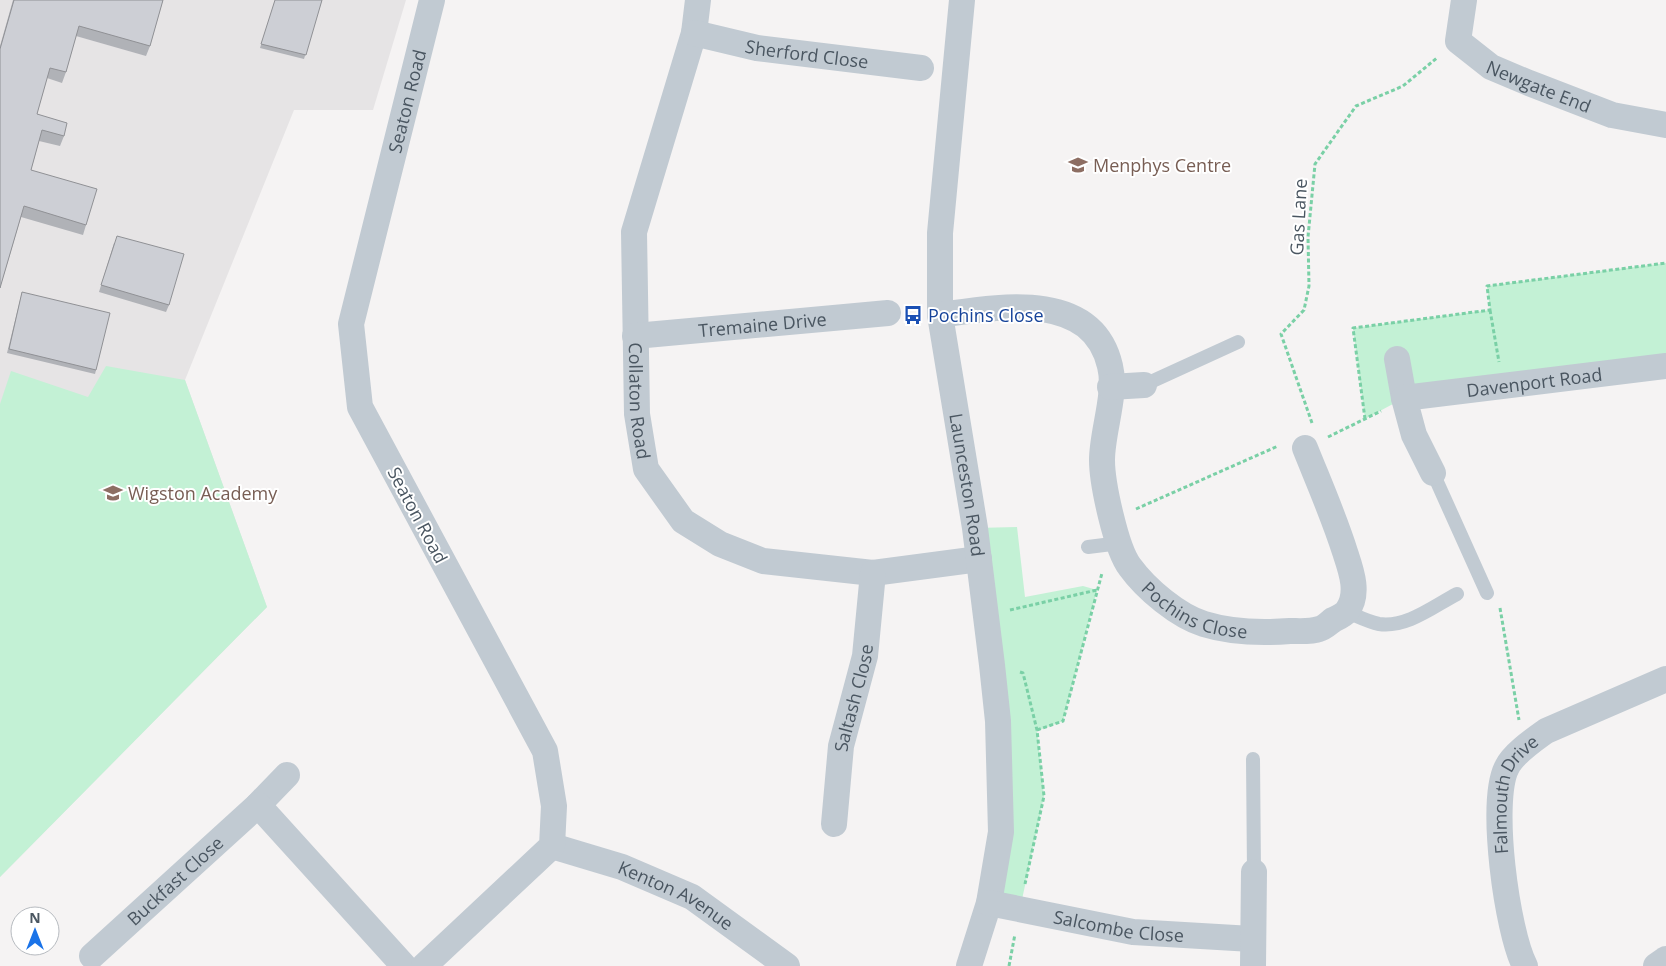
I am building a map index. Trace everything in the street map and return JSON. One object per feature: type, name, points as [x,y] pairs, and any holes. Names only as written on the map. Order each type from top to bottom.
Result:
[{"type":"street","name":"Seaton Road","points":[[432,0],[351,324],[360,407],[545,750],[554,806],[552,846]]},
{"type":"street","name":"Collaton Road","points":[[698,0],[694,33],[634,232],[637,414],[646,469],[683,521],[720,544],[762,561],[873,573],[979,559]]},
{"type":"street","name":"Launceston Road","points":[[962,0],[940,233],[940,315],[979,559],[986,616],[998,721],[1001,832],[989,902],[969,966]]},
{"type":"street","points":[[1458,41],[1464,0]]},
{"type":"street","name":"Sherford Close","points":[[694,33],[757,48],[921,68]]},
{"type":"street","name":"Newgate End","points":[[1458,41],[1491,67],[1529,83],[1612,115],[1666,125]]},
{"type":"street","points":[[940,315],[999,307],[1039,308],[1066,314],[1087,326],[1102,344],[1110,366],[1110,388],[1102,460],[1120,543]]},
{"type":"street","name":"Tremaine Drive","points":[[635,336],[888,313]]},
{"type":"street","points":[[1397,359],[1404,398],[1414,435],[1433,473]]},
{"type":"street","name":"Davenport Road","points":[[1404,398],[1666,366]]},
{"type":"street","points":[[1110,388],[1144,385]]},
{"type":"street","points":[[1293,446],[1339,532],[1351,570],[1354,592],[1346,612]]},
{"type":"street","name":"Pochins Close","points":[[1120,543],[1169,606],[1204,624],[1247,630],[1284,632],[1319,630],[1346,612]]},
{"type":"street","name":"Saltash Close","points":[[834,824],[842,746],[865,656],[873,573]]},
{"type":"street","name":"Falmouth Drive","points":[[1526,966],[1519,954],[1504,879],[1499,801],[1507,766],[1531,742],[1546,731],[1666,679]]},
{"type":"street","name":"Buckfast Close","points":[[92,956],[258,805],[287,775]]},
{"type":"street","points":[[258,805],[404,966]]},
{"type":"street","name":"Kenton Avenue","points":[[552,846],[622,867],[692,897],[758,958],[787,966]]},
{"type":"street","points":[[424,966],[552,846]]},
{"type":"street","points":[[1253,966],[1254,872]]},
{"type":"street","name":"Salcombe Close","points":[[989,902],[1133,932],[1252,939]]},
{"type":"street","points":[[1656,966],[1666,959]]},
{"type":"lane","points":[[1144,385],[1238,342]]},
{"type":"lane","points":[[1433,473],[1487,593]]},
{"type":"lane","points":[[1088,547],[1120,543]]},
{"type":"lane","points":[[1346,612],[1378,624],[1396,624],[1414,618],[1457,594]]},
{"type":"lane","points":[[1253,759],[1254,872]]},
{"type":"path","name":"Gas Lane","points":[[1293,446],[1314,429],[1281,334],[1304,310],[1310,286],[1308,237],[1315,164],[1356,106],[1403,86],[1458,41]]},
{"type":"path","points":[[1503,386],[1487,286],[1666,263]]},
{"type":"path","points":[[1365,419],[1353,328],[1490,310]]},
{"type":"path","points":[[1036,730],[1064,721],[1103,569],[1120,543],[1293,446],[1365,419],[1404,398]]},
{"type":"path","points":[[986,616],[1097,590]]},
{"type":"path","points":[[1487,593],[1502,610],[1517,716],[1531,742]]},
{"type":"shaded area","name":"Wigston Academy","points":[[0,0],[406,0],[373,110],[294,110],[185,380],[267,607],[0,877]]},
{"type":"green space","points":[[1666,263],[1666,366],[1404,398],[1365,419],[1353,328],[1490,310],[1487,286]]},
{"type":"green space","points":[[106,366],[185,380],[267,607],[0,877],[0,404],[11,371],[88,397]]},
{"type":"green space","points":[[1017,527],[1025,597],[1083,586],[1097,590],[1063,721],[1037,731],[1044,796],[1020,909],[989,903],[1001,832],[975,528]]},
{"type":"building","points":[[14,0],[163,0],[150,46],[79,26],[66,72],[50,68],[37,114],[67,123],[64,136],[42,130],[31,170],[97,189],[86,225],[24,206],[0,288],[0,49]]},
{"type":"building","points":[[275,0],[322,0],[306,55],[261,44]]},
{"type":"building","points":[[117,236],[184,254],[169,305],[101,285]]},
{"type":"building","points":[[22,292],[110,313],[96,370],[9,349]]},
{"type":"place","name":"Menphys Centre","points":[[1078,165]]},
{"type":"place","name":"Pochins Close","points":[[913,315]]},
{"type":"place","name":"Wigston Academy","points":[[113,493]]}]
